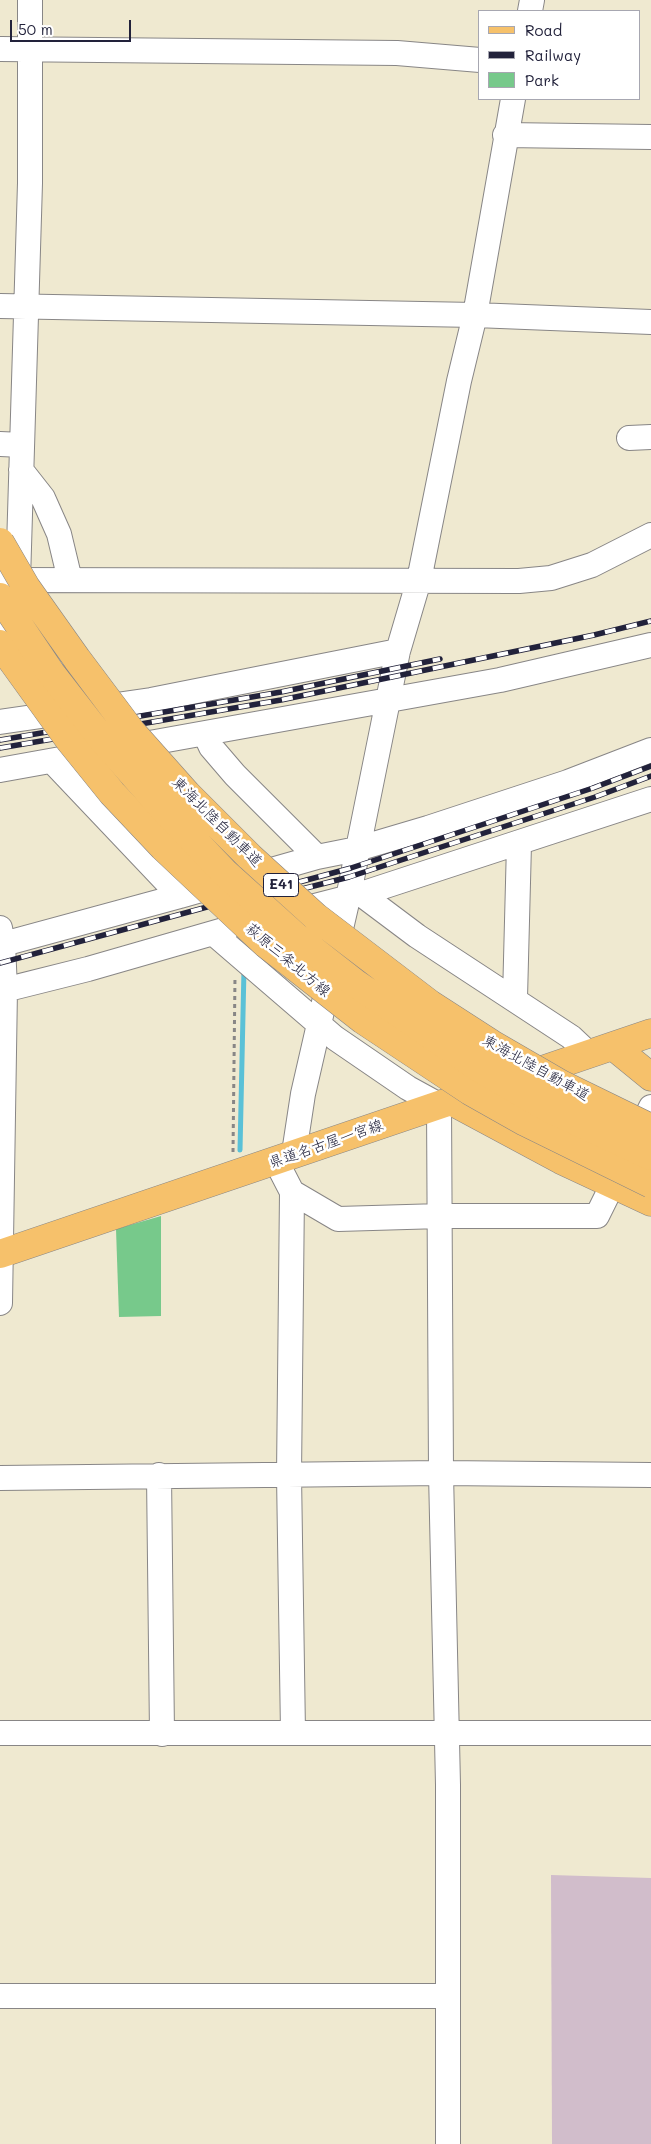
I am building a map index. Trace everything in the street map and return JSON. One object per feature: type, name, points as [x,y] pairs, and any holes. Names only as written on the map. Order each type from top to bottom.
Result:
[{"type":"main road","name":"東海北陸自動車道","points":[[0,542],[26,587],[76,659],[132,731],[187,794],[243,850],[316,918],[430,1004],[492,1044],[561,1084],[651,1128]]},
{"type":"main road","name":"東海北陸自動車道","points":[[6,586],[51,673],[103,740],[161,806],[224,873],[295,936],[355,983],[480,1068],[548,1108],[651,1156]]},
{"type":"main road","name":"萩原三条北方線","points":[[0,644],[70,741],[112,793],[162,847],[280,955],[363,1020],[416,1057],[470,1091],[525,1122],[651,1184]]},
{"type":"main road","name":"県道名古屋一宮線","points":[[1,1254],[651,1033]]},
{"type":"main road","points":[[601,1050],[651,1077]]},
{"type":"main road","points":[[445,1103],[614,1186],[651,1202]]},
{"type":"street","points":[[30,0],[30,183],[26,306],[11,445],[21,470],[42,498],[59,534],[70,580]]},
{"type":"street","points":[[0,49],[397,53],[478,60]]},
{"type":"street","points":[[293,1733],[289,1475],[292,1192],[285,1157],[303,1094],[318,1023],[354,896],[358,849],[398,651],[419,580],[459,381],[475,315],[512,100]]},
{"type":"street","points":[[505,135],[651,137]]},
{"type":"street","points":[[0,306],[343,314],[475,315],[651,322]]},
{"type":"street","points":[[0,625],[21,470]]},
{"type":"street","points":[[6,586],[70,580],[519,581],[551,578],[592,565],[651,535]]},
{"type":"street","points":[[0,770],[500,680],[651,645]]},
{"type":"street","points":[[0,722],[151,700],[398,651]]},
{"type":"street","points":[[205,734],[211,747],[235,775],[318,857]]},
{"type":"street","points":[[0,1303],[3,990],[1,939],[180,896],[318,857],[358,849],[568,782],[651,750]]},
{"type":"street","points":[[52,761],[180,896]]},
{"type":"street","points":[[3,990],[91,976],[163,955],[213,933],[354,896],[519,844],[651,799]]},
{"type":"street","points":[[515,998],[519,844]]},
{"type":"street","points":[[354,896],[515,998],[570,1037],[601,1050]]},
{"type":"street","points":[[213,933],[366,1062],[445,1103],[441,1216],[441,1473],[447,1733],[448,2144]]},
{"type":"street","points":[[292,1192],[338,1219],[441,1216],[597,1216],[614,1186],[651,1107]]},
{"type":"street","points":[[0,1478],[441,1473],[651,1474]]},
{"type":"street","points":[[159,1475],[162,1734]]},
{"type":"street","points":[[0,1733],[651,1734]]},
{"type":"street","points":[[0,1996],[448,1996]]},
{"type":"path","points":[[233,1176],[235,967]]},
{"type":"shaded area","points":[[551,1875],[651,1878],[651,2144],[552,2144]]},
{"type":"green space","points":[[161,1216],[161,1316],[119,1317],[116,1229]]},
{"type":"waterway","points":[[240,1150],[244,969]]},
{"type":"railway","points":[[0,748],[281,700],[594,635],[651,621]]},
{"type":"railway","points":[[0,740],[281,692],[440,659]]},
{"type":"railway","points":[[0,963],[351,868],[593,788],[651,766]]},
{"type":"railway","points":[[302,889],[349,877],[595,797],[651,776]]}]
